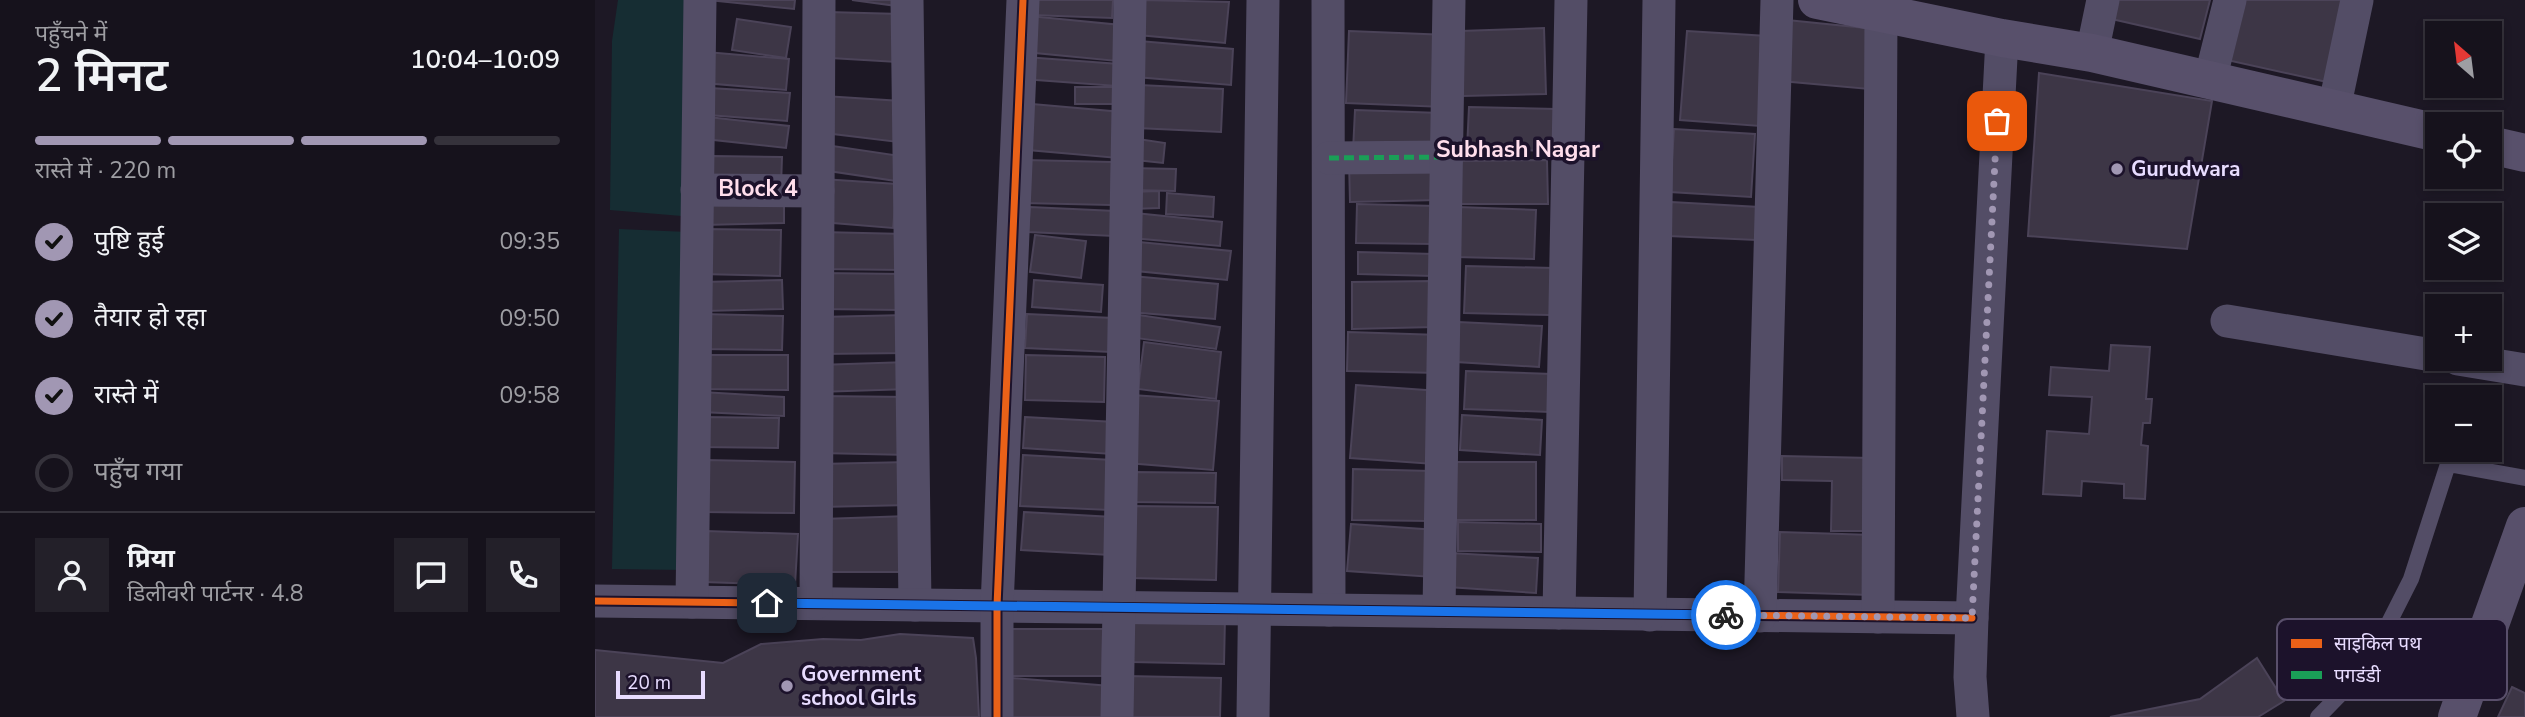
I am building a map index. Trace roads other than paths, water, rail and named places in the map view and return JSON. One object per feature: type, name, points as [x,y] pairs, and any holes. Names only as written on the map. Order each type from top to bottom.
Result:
[{"type":"street","points":[[692,602],[700,0]]},
{"type":"street","points":[[816,603],[819,0]]},
{"type":"street","points":[[907,0],[915,605]]},
{"type":"street","points":[[997,717],[997,606],[1023,0]]},
{"type":"street","points":[[1117,717],[1130,0]]},
{"type":"street","points":[[1253,717],[1263,0]]},
{"type":"street","points":[[1328,0],[1329,610]]},
{"type":"street","points":[[1439,611],[1449,0]]},
{"type":"street","points":[[1559,613],[1571,0]]},
{"type":"street","points":[[1650,614],[1659,0]]},
{"type":"street","points":[[1760,615],[1777,0]]},
{"type":"street","points":[[1817,0],[2002,38],[2092,53],[2425,130]]},
{"type":"street","points":[[2092,53],[2103,0]]},
{"type":"street","points":[[2210,80],[2230,0]]},
{"type":"street","points":[[2334,109],[2357,0]]},
{"type":"street","points":[[1878,617],[1881,13]]},
{"type":"street","points":[[1973,717],[1970,677],[1972,618],[2002,38]]},
{"type":"street","points":[[2502,148],[2525,153]]},
{"type":"street","points":[[1329,158],[1447,157]]},
{"type":"street","points":[[697,190],[818,191]]},
{"type":"street","points":[[2227,321],[2425,354]]},
{"type":"street","points":[[2502,366],[2525,370]]},
{"type":"street","points":[[2492,619],[2524,530]]},
{"type":"street","points":[[595,600],[1972,618]]},
{"type":"street","points":[[2457,717],[2463,700]]},
{"type":"lane","points":[[2391,619],[2411,579],[2448,464],[2525,478]]},
{"type":"lane","points":[[2318,717],[2335,700]]},
{"type":"place","name":"Gurudwara","points":[[2117,169]]},
{"type":"place","name":"Government school GIrls","points":[[787,686]]},
{"type":"district","name":"Subhash Nagar","points":[[1518,149]]},
{"type":"district","name":"Block 4","points":[[758,188]]}]
